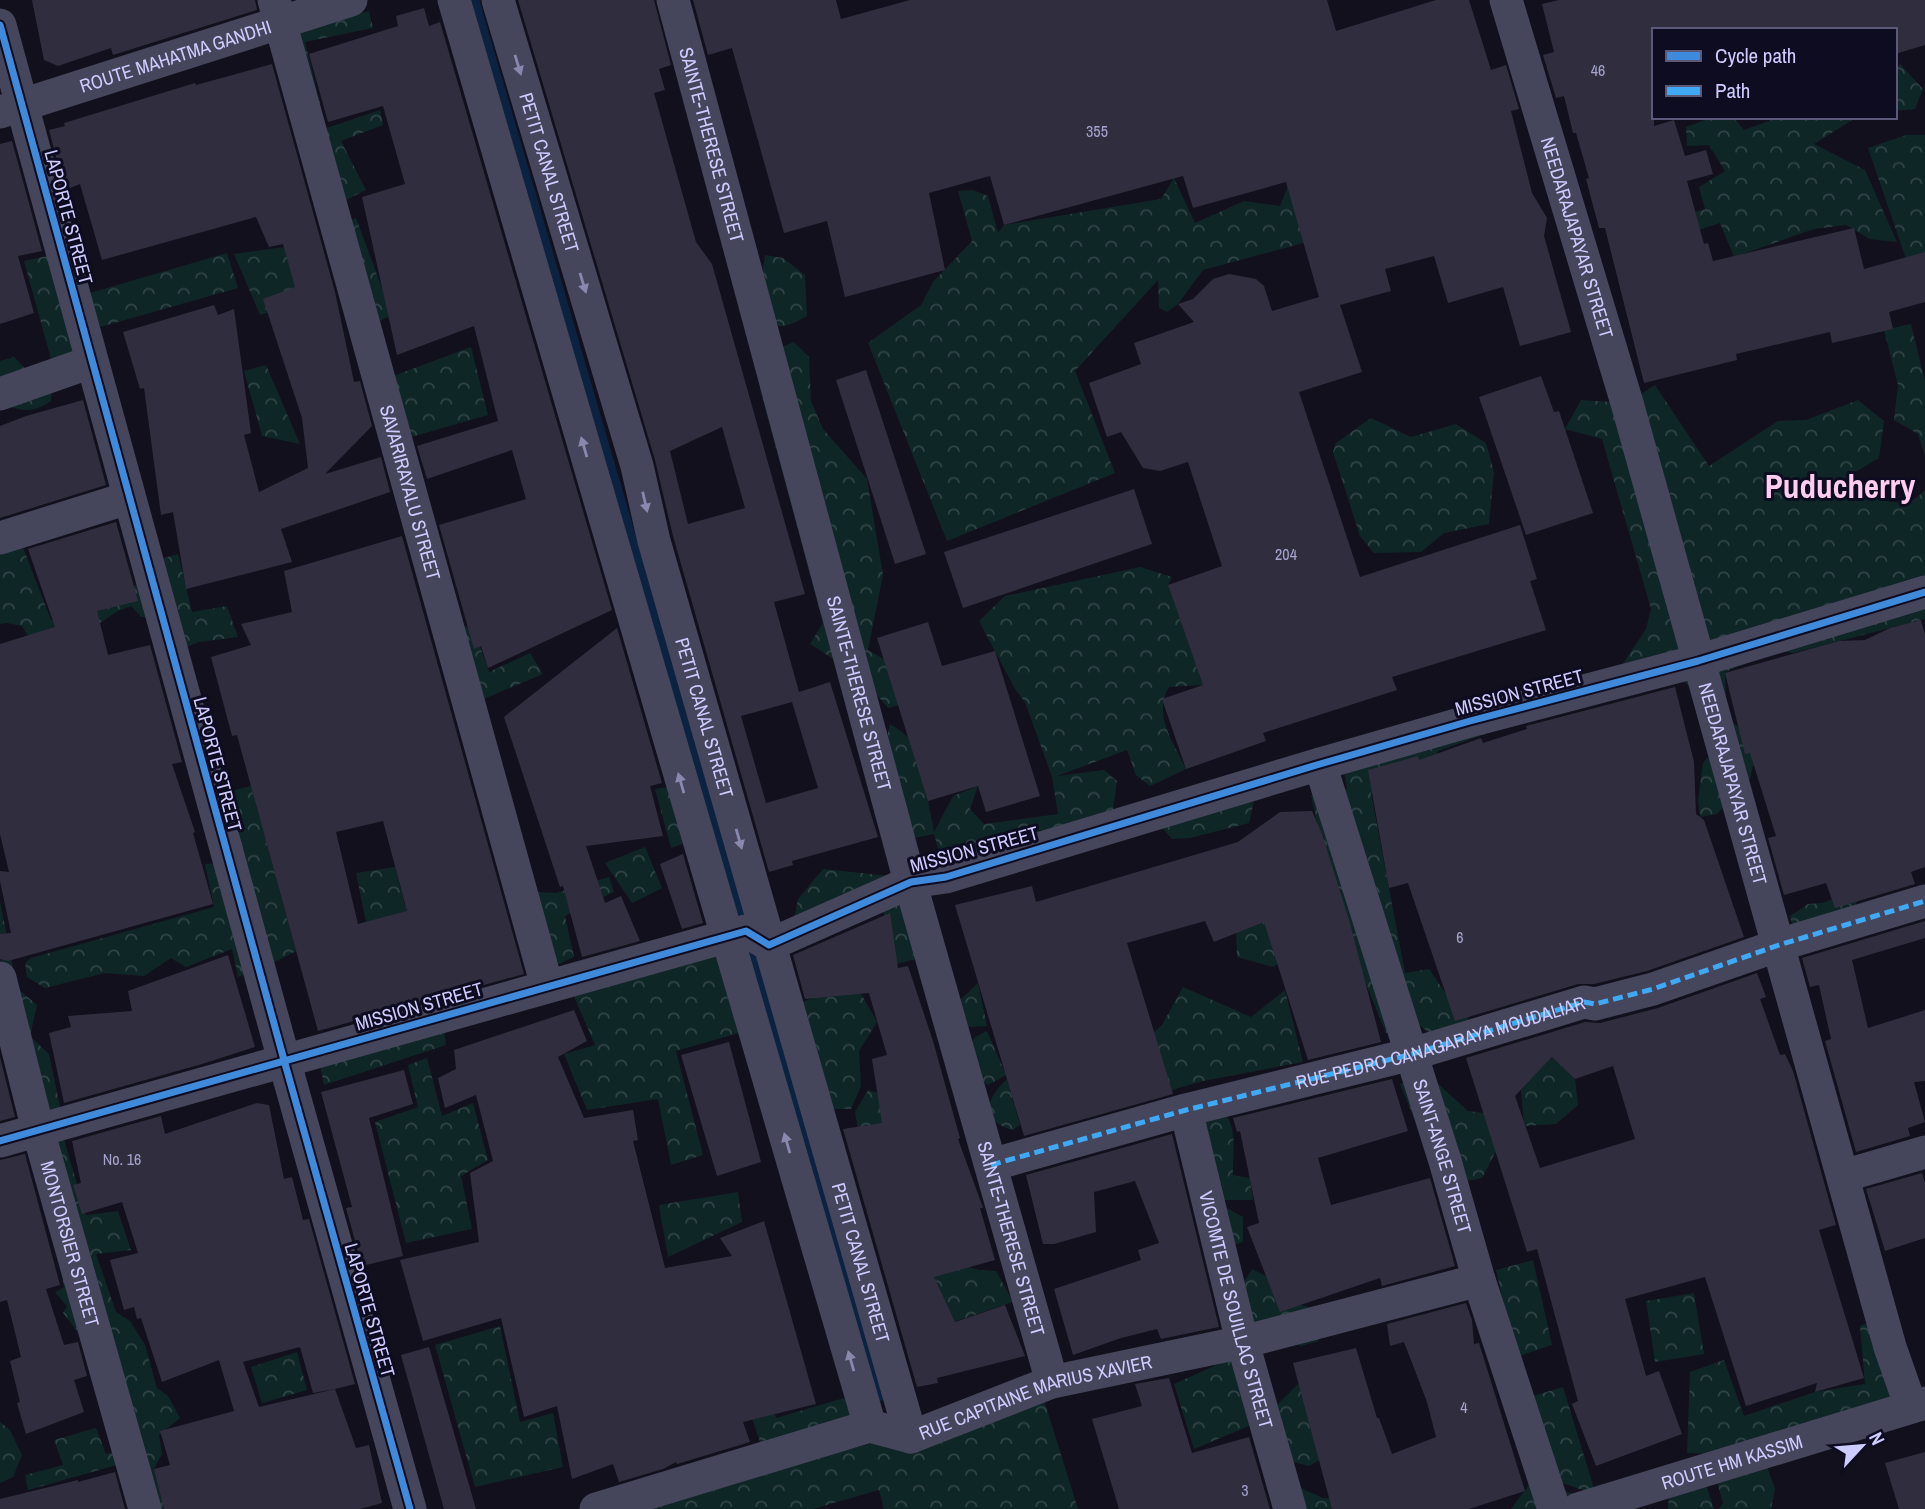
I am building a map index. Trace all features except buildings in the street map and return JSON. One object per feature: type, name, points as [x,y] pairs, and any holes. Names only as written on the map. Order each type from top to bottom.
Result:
[{"type":"street","name":"ROUTE MAHATMA GANDHI","points":[[11,109],[277,11],[351,0]]},
{"type":"street","name":"PETIT CANAL STREET","points":[[454,0],[870,1426]]},
{"type":"street","name":"PETIT CANAL STREET","points":[[498,0],[637,466],[654,541],[911,1437]]},
{"type":"street","name":"SAINTE-THERESE STREET","points":[[673,0],[911,882],[1052,1382]]},
{"type":"street","name":"NEEDARAJAPAYAR STREET","points":[[1506,0],[1627,403],[1890,1347],[1918,1405]]},
{"type":"street","name":"SAVARIRAYALU STREET","points":[[277,11],[547,986]]},
{"type":"street","name":"LAPORTE STREET","points":[[0,25],[11,109],[91,362],[410,1509]]},
{"type":"street","points":[[0,394],[91,362]]},
{"type":"street","points":[[0,538],[128,498]]},
{"type":"street","name":"MISSION STREET","points":[[0,1141],[746,930],[769,945],[911,882],[946,877],[1320,764],[1698,661],[1925,592]]},
{"type":"street","name":"SAINT-ANGE STREET","points":[[1320,764],[1412,1054],[1479,1280],[1554,1509]]},
{"type":"street","name":"RUE PEDRO CANAGARAYA MOUDALIAR","points":[[991,1165],[1186,1110],[1412,1054],[1584,1002],[1595,1004],[1653,989],[1779,945],[1925,901]]},
{"type":"street","name":"MONTORSIER STREET","points":[[0,978],[38,1130],[145,1509]]},
{"type":"street","name":"VICOMTE DE SOUILLAC STREET","points":[[1186,1110],[1243,1342],[1290,1509]]},
{"type":"street","points":[[1843,1176],[1925,1152]]},
{"type":"street","name":"RUE CAPITAINE MARIUS XAVIER","points":[[870,1426],[911,1437],[1052,1382],[1243,1342],[1479,1280]]},
{"type":"street","name":"ROUTE HM KASSIM","points":[[1578,1509],[1918,1405]]},
{"type":"street","points":[[596,1509],[870,1426]]},
{"type":"green space","points":[[369,11],[373,28],[305,42],[320,103],[306,103],[286,32]]},
{"type":"green space","points":[[1900,64],[1923,89],[1915,109],[1897,111],[1897,68]]},
{"type":"green space","points":[[380,110],[383,125],[341,141],[366,190],[336,205],[315,132]]},
{"type":"green space","points":[[1708,119],[1735,119],[1744,130],[1774,119],[1854,119],[1814,144],[1865,170],[1897,242],[1870,239],[1846,225],[1814,229],[1734,257],[1720,223],[1639,249],[1633,232],[1705,209],[1699,187],[1725,171],[1709,145],[1687,146],[1686,127]]},
{"type":"green space","points":[[1906,135],[1925,135],[1925,253],[1906,259],[1868,148]]},
{"type":"green space","points":[[1174,178],[1195,223],[1244,201],[1280,206],[1290,181],[1322,238],[1203,270],[1178,304],[1167,312],[1159,308],[1158,280],[1075,371],[1115,473],[947,541],[868,343],[921,305],[933,282],[972,241],[958,191],[973,190],[988,196],[998,233],[1004,225],[1161,199]]},
{"type":"green space","points":[[356,218],[392,315],[367,327],[340,225]]},
{"type":"green space","points":[[284,247],[301,301],[260,315],[234,254]]},
{"type":"green space","points":[[227,253],[238,288],[100,327],[90,293]]},
{"type":"green space","points":[[56,254],[85,360],[54,370],[24,261]]},
{"type":"green space","points":[[765,255],[783,258],[805,275],[807,316],[792,324],[775,325],[756,313]]},
{"type":"green space","points":[[1911,324],[1925,381],[1925,456],[1918,434],[1894,420],[1898,385],[1884,330]]},
{"type":"green space","points":[[794,342],[809,357],[811,401],[823,429],[867,479],[883,575],[868,650],[892,664],[902,704],[888,708],[863,678],[810,644],[823,623],[760,389],[772,351]]},
{"type":"green space","points":[[471,347],[488,415],[404,439],[388,378]]},
{"type":"green space","points":[[14,357],[24,367],[28,376],[0,387],[0,361]]},
{"type":"green space","points":[[266,365],[300,444],[262,436],[244,371]]},
{"type":"green space","points":[[1655,385],[1709,466],[1778,421],[1806,420],[1858,400],[1884,421],[1879,458],[1842,480],[1873,496],[1895,502],[1916,498],[1925,490],[1925,619],[1793,653],[1777,650],[1725,672],[1726,705],[1697,692],[1667,669],[1622,665],[1646,629],[1651,609],[1602,439],[1565,429],[1581,400],[1627,403]]},
{"type":"green space","points":[[52,389],[51,401],[38,408],[20,409],[0,403]]},
{"type":"green space","points":[[1371,418],[1411,437],[1456,424],[1486,443],[1494,472],[1489,524],[1444,533],[1421,552],[1374,553],[1360,536],[1333,452],[1336,443]]},
{"type":"green space","points":[[0,544],[22,545],[51,620],[115,602],[133,586],[145,582],[157,617],[141,617],[131,606],[116,612],[74,641],[34,645],[22,626],[0,624]]},
{"type":"green space","points":[[178,554],[192,612],[227,606],[238,637],[199,642],[174,652],[151,562]]},
{"type":"green space","points":[[1140,567],[1172,577],[1168,585],[1203,685],[1169,687],[1164,697],[1167,729],[1186,769],[1150,786],[1136,775],[1127,750],[1057,776],[1104,770],[1117,781],[1113,810],[946,877],[934,834],[914,838],[883,755],[890,724],[920,749],[942,782],[928,801],[934,832],[953,796],[978,786],[970,809],[984,824],[1058,814],[1052,777],[1025,702],[1015,689],[979,621],[1005,596]]},
{"type":"green space","points":[[473,626],[489,672],[530,653],[543,674],[474,703],[453,628]]},
{"type":"green space","points":[[1726,718],[1746,732],[1756,752],[1750,779],[1717,814],[1700,817],[1698,800],[1703,763],[1711,754]]},
{"type":"green space","points":[[1499,729],[1438,751],[1430,771],[1385,781],[1371,793],[1405,973],[1429,969],[1446,994],[1470,1009],[1466,1033],[1437,1040],[1415,1021],[1386,1033],[1348,940],[1311,795],[1320,793],[1331,798],[1347,788],[1343,766]]},
{"type":"green space","points":[[251,786],[296,951],[263,968],[218,794]]},
{"type":"green space","points":[[675,786],[691,841],[671,848],[655,789]]},
{"type":"green space","points":[[1254,801],[1249,823],[1190,838],[1172,839],[1157,822]]},
{"type":"green space","points":[[645,847],[662,888],[632,903],[605,863]]},
{"type":"green space","points":[[1251,855],[1306,943],[1273,967],[1237,957],[1236,929]]},
{"type":"green space","points":[[224,863],[256,970],[238,977],[232,949],[186,967],[171,958],[144,976],[105,973],[45,988],[27,977],[25,963],[31,958],[214,907],[205,864]]},
{"type":"green space","points":[[395,867],[407,913],[366,922],[356,873]]},
{"type":"green space","points":[[823,869],[909,878],[924,957],[897,964],[882,907],[792,929],[798,899]]},
{"type":"green space","points":[[609,877],[614,892],[565,916],[574,957],[550,968],[528,892],[556,893]]},
{"type":"green space","points":[[1841,895],[1857,900],[1853,915],[1794,933],[1790,916],[1808,904],[1823,903]]},
{"type":"green space","points":[[0,901],[17,988],[37,1005],[30,1036],[49,1054],[62,1116],[39,1113],[0,957]]},
{"type":"green space","points":[[716,952],[742,1032],[676,1051],[703,1155],[671,1165],[658,1099],[587,1110],[564,1054],[595,1045],[572,992]]},
{"type":"green space","points":[[845,978],[863,997],[877,1022],[859,1051],[861,1086],[851,1109],[827,1109],[794,1005],[813,998]]},
{"type":"green space","points":[[978,983],[987,1026],[967,1027],[959,1001]]},
{"type":"green space","points":[[1183,987],[1251,1017],[1285,990],[1303,1062],[1203,1081],[1165,1092],[1138,1047],[1162,1025]]},
{"type":"green space","points":[[443,1022],[446,1045],[324,1085],[318,1057]]},
{"type":"green space","points":[[987,1031],[1006,1075],[988,1085],[972,1071],[966,1054],[975,1037]]},
{"type":"green space","points":[[1552,1057],[1575,1079],[1578,1105],[1556,1124],[1524,1126],[1521,1090]]},
{"type":"green space","points":[[427,1058],[442,1116],[473,1103],[488,1160],[461,1176],[472,1229],[406,1243],[375,1122],[418,1107],[408,1065]]},
{"type":"green space","points":[[1426,1073],[1468,1111],[1484,1113],[1496,1151],[1482,1178],[1462,1182],[1418,1128],[1400,1084]]},
{"type":"green space","points":[[1007,1079],[1020,1125],[1013,1130],[995,1121],[989,1108],[994,1094]]},
{"type":"green space","points":[[868,1090],[878,1093],[889,1132],[859,1135],[855,1112]]},
{"type":"green space","points":[[1200,1094],[1221,1109],[1230,1121],[1233,1136],[1233,1175],[1250,1178],[1253,1200],[1202,1200]]},
{"type":"green space","points":[[63,1136],[86,1215],[118,1211],[131,1250],[96,1254],[116,1312],[130,1321],[145,1345],[157,1388],[168,1396],[180,1418],[159,1435],[162,1454],[154,1469],[165,1509],[150,1509],[50,1149]]},
{"type":"green space","points":[[738,1192],[742,1222],[668,1257],[659,1205]]},
{"type":"green space","points":[[1225,1207],[1243,1217],[1243,1242],[1230,1246]]},
{"type":"green space","points":[[57,1252],[81,1336],[63,1313],[67,1306],[55,1292],[64,1287]]},
{"type":"green space","points":[[930,1257],[979,1270],[996,1271],[1013,1302],[923,1332]]},
{"type":"green space","points":[[1533,1260],[1552,1345],[1516,1357],[1496,1270]]},
{"type":"green space","points":[[1252,1269],[1266,1276],[1276,1300],[1324,1310],[1325,1324],[1318,1341],[1301,1346],[1268,1328],[1253,1335],[1237,1294]]},
{"type":"green space","points":[[1694,1293],[1704,1354],[1655,1362],[1646,1301]]},
{"type":"green space","points":[[740,1302],[776,1418],[844,1398],[857,1421],[761,1445],[716,1309]]},
{"type":"green space","points":[[1878,1318],[1899,1369],[1885,1408],[1753,1455],[1687,1453],[1690,1372],[1724,1360],[1744,1416],[1815,1392],[1865,1384],[1860,1326]]},
{"type":"green space","points":[[500,1326],[520,1422],[553,1413],[563,1467],[475,1487],[435,1345]]},
{"type":"green space","points":[[297,1352],[307,1390],[262,1403],[251,1367]]},
{"type":"green space","points":[[1241,1354],[1254,1424],[1194,1449],[1174,1384]]},
{"type":"green space","points":[[1298,1384],[1320,1385],[1330,1454],[1309,1466],[1282,1459],[1265,1422]]},
{"type":"green space","points":[[1563,1387],[1596,1495],[1560,1482],[1533,1396]]},
{"type":"green space","points":[[1043,1397],[1078,1509],[884,1509],[879,1490],[813,1509],[629,1509]]},
{"type":"green space","points":[[0,1422],[10,1430],[22,1455],[13,1477],[0,1483]]},
{"type":"green space","points":[[96,1428],[106,1454],[120,1450],[124,1463],[28,1490],[25,1475],[63,1465],[54,1440]]},
{"type":"green space","points":[[1764,1458],[1775,1489],[1771,1509],[1719,1509],[1723,1503],[1713,1467]]},
{"type":"green space","points":[[1704,1478],[1714,1509],[1668,1509],[1669,1495]]},
{"type":"green space","points":[[1531,1482],[1589,1498],[1615,1509],[1511,1509]]},
{"type":"green space","points":[[1300,1488],[1323,1498],[1352,1498],[1407,1509],[1290,1509]]},
{"type":"waterway","points":[[474,0],[745,927]]},
{"type":"waterway","points":[[750,945],[880,1396]]},
{"type":"marked path","points":[[991,1165],[1186,1110],[1412,1054],[1584,1002],[1595,1004],[1653,989],[1779,945],[1925,901]]},
{"type":"cycle path","points":[[0,25],[410,1509]]},
{"type":"cycle path","points":[[0,1141],[746,931],[769,945],[911,882],[946,877],[1320,764],[1698,661],[1925,592]]},
{"type":"district","name":"Puducherry","points":[[1840,486]]}]
